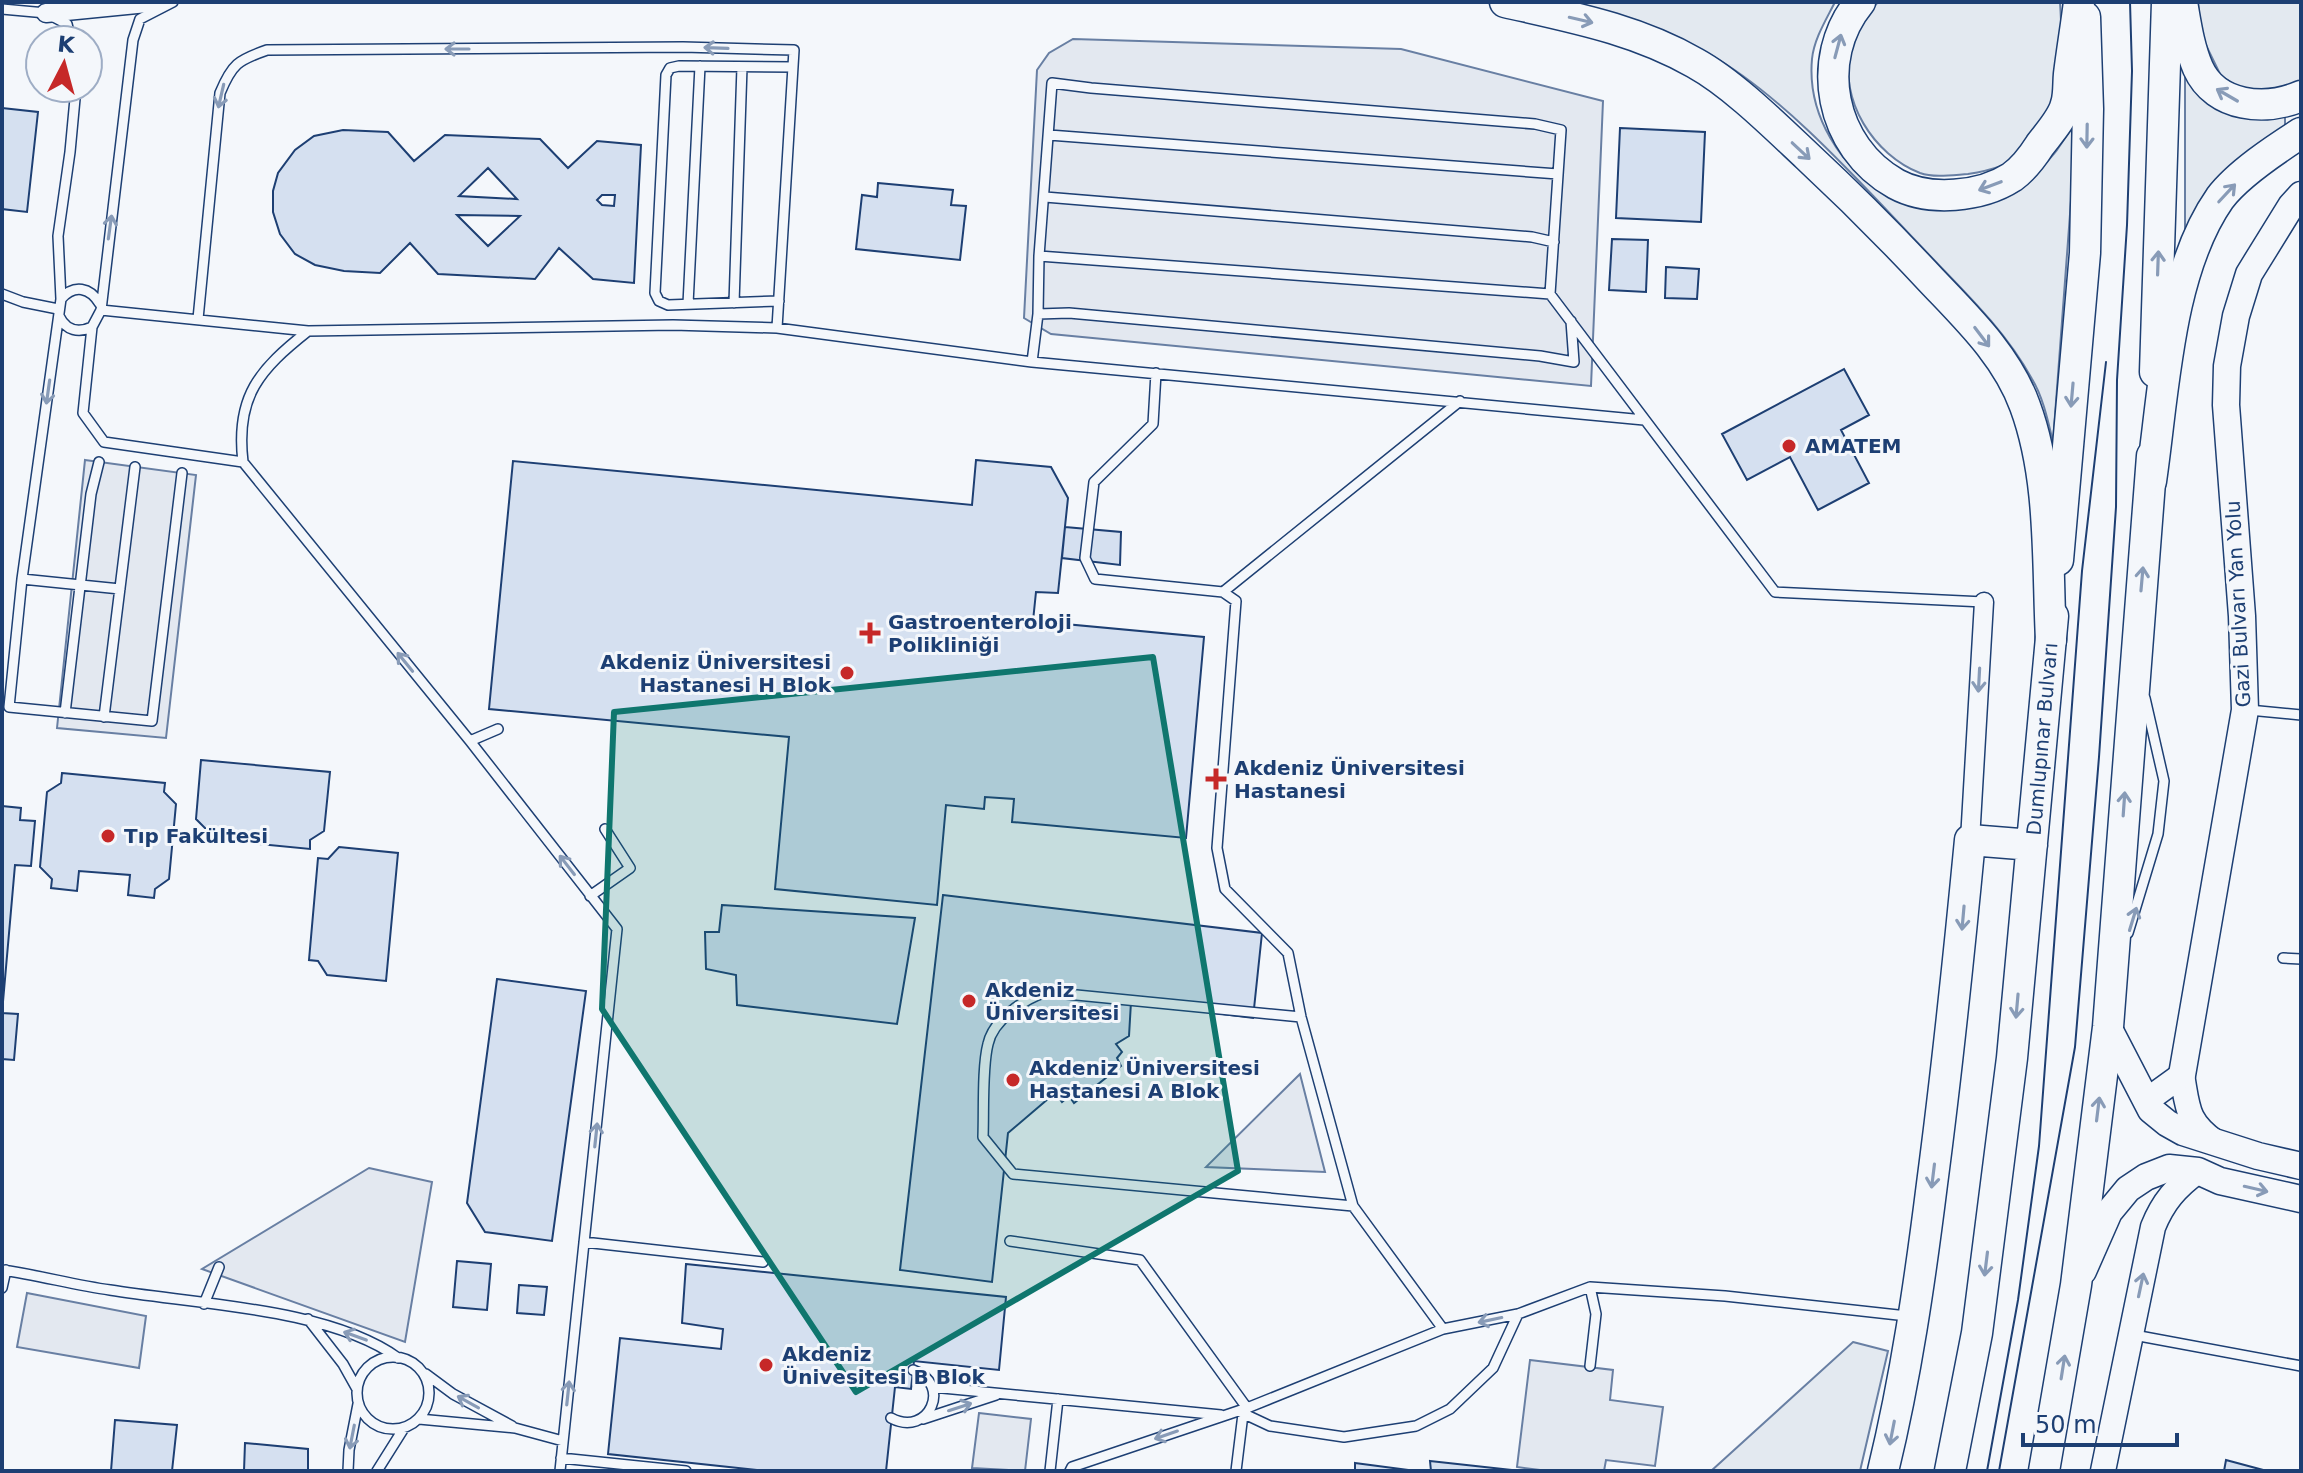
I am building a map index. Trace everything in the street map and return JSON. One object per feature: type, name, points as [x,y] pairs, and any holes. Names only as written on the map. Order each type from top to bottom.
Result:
[{"type":"main road","points":[[1505,2],[1620,29],[1698,64],[1762,114],[1869,213],[1980,331],[2024,404],[2037,446],[2044,503],[2051,640]]},
{"type":"main road","points":[[1860,2],[1846,19],[1835,49],[1832,81],[1837,114],[1852,144],[1872,167],[1897,185],[1927,193],[1957,194],[1986,189],[2014,176],[2033,155],[2066,107],[2082,2]]},
{"type":"main road","name":"Dumlupınar Bulvarı","points":[[1953,1457],[1977,1333],[2010,1073],[2051,640],[2085,253],[2088,109],[2082,2]]},
{"type":"main road","points":[[2044,1471],[2076,1285],[2108,1027],[2151,481],[2167,2]]},
{"type":"main road","points":[[2182,2],[2189,43],[2200,72],[2220,93],[2244,104],[2270,105],[2301,96]]},
{"type":"main road","points":[[2151,481],[2175,313],[2193,246],[2222,196],[2266,157],[2301,133]]},
{"type":"main road","name":"Gazi Bulvarı Yan Yolu","points":[[2182,1075],[2245,710],[2242,616],[2226,405],[2227,366],[2236,316],[2249,274],[2301,195]]},
{"type":"main road","points":[[1883,1471],[1914,1317],[1953,1018],[1970,840],[2032,845]]},
{"type":"main road","points":[[2108,1027],[2151,1110],[2167,1123],[2215,1142],[2301,1166]]},
{"type":"main road","points":[[2076,1285],[2109,1212],[2128,1189],[2146,1177],[2169,1168],[2198,1171],[2220,1181],[2301,1199]]},
{"type":"main road","points":[[1939,1471],[1953,1457]]},
{"type":"street","points":[[46,13],[157,2]]},
{"type":"street","points":[[1970,840],[1984,602]]},
{"type":"street","points":[[2146,1101],[2182,1075],[2189,1117],[2199,1130],[2215,1142]]},
{"type":"street","points":[[2103,1471],[2153,1227],[2162,1205],[2177,1186],[2198,1171]]},
{"type":"lane","points":[[173,2],[140,19],[133,40],[130,85],[100,307],[92,327],[83,413],[104,442],[243,462]]},
{"type":"lane","points":[[2,9],[46,13],[67,24]]},
{"type":"lane","points":[[198,319],[220,93],[229,72],[241,60],[267,50],[683,47],[794,50],[777,328]]},
{"type":"lane","points":[[688,304],[700,66]]},
{"type":"lane","points":[[734,303],[742,67]]},
{"type":"lane","points":[[779,301],[668,305],[659,301],[655,293],[664,105],[666,75],[670,68],[793,67]]},
{"type":"lane","points":[[1032,362],[1038,314],[1039,256],[1052,83],[1535,124],[1561,130],[1550,294],[1775,592],[1984,602]]},
{"type":"lane","points":[[74,104],[58,236],[59,307],[22,579],[9,707],[152,721],[182,473]]},
{"type":"lane","points":[[1049,135],[1558,174]]},
{"type":"lane","points":[[1045,197],[1532,237],[1554,242]]},
{"type":"lane","points":[[1039,256],[1550,294]]},
{"type":"lane","points":[[92,327],[76,331],[62,322],[59,307],[68,292],[77,288],[95,295],[100,307]]},
{"type":"lane","points":[[2,294],[23,302],[59,307]]},
{"type":"lane","points":[[100,307],[308,331],[673,325],[777,328],[1032,362],[1644,420]]},
{"type":"lane","points":[[1038,314],[1069,313],[1540,356],[1574,362],[1571,321]]},
{"type":"lane","points":[[308,331],[277,356],[257,380],[245,407],[241,442],[243,462],[470,741],[617,929],[560,1471]]},
{"type":"lane","points":[[1156,373],[1153,424],[1094,482],[1085,558],[1095,579],[1223,592],[1236,601],[1217,848],[1225,889],[1288,953],[1301,1017],[1353,1206],[1443,1329]]},
{"type":"lane","points":[[1223,592],[1460,401]]},
{"type":"lane","points":[[65,713],[91,494],[99,462]]},
{"type":"lane","points":[[104,717],[135,467]]},
{"type":"lane","points":[[22,579],[120,589]]},
{"type":"lane","points":[[2245,710],[2301,715]]},
{"type":"lane","points":[[470,741],[498,729]]},
{"type":"lane","points":[[590,896],[630,868],[605,829]]},
{"type":"lane","points":[[2283,958],[2301,959]]},
{"type":"lane","points":[[1301,1017],[1046,992],[1033,996],[997,1025],[988,1043],[983,1137],[1013,1174],[1353,1206]]},
{"type":"lane","points":[[1010,1241],[1140,1260],[1243,1411],[1270,1426],[1344,1437],[1416,1426],[1450,1409],[1493,1368],[1518,1314]]},
{"type":"lane","points":[[584,1242],[763,1262]]},
{"type":"lane","points":[[204,1304],[219,1267]]},
{"type":"lane","points":[[2,1288],[4,1270],[107,1290],[308,1319],[380,1344],[398,1358]]},
{"type":"lane","points":[[1070,1471],[1072,1467],[1243,1411],[1443,1329],[1518,1314],[1590,1287],[1725,1296],[1914,1317]]},
{"type":"lane","points":[[1590,1287],[1596,1314],[1590,1366]]},
{"type":"lane","points":[[308,1319],[343,1364],[357,1389],[358,1404],[348,1471]]},
{"type":"lane","points":[[2131,1335],[2301,1366]]},
{"type":"lane","points":[[357,1389],[367,1368],[387,1358],[408,1360],[453,1394],[515,1428]]},
{"type":"lane","points":[[913,1370],[924,1375],[932,1387],[932,1407],[920,1420]]},
{"type":"lane","points":[[358,1404],[371,1422],[393,1430],[404,1428],[419,1419],[429,1401],[423,1372]]},
{"type":"lane","points":[[932,1387],[1225,1416]]},
{"type":"lane","points":[[891,1418],[903,1423],[920,1420],[999,1394]]},
{"type":"lane","points":[[1050,1471],[1058,1399]]},
{"type":"lane","points":[[1236,1471],[1243,1411]]},
{"type":"lane","points":[[419,1419],[515,1428],[563,1441]]},
{"type":"lane","points":[[377,1471],[404,1428]]},
{"type":"lane","points":[[561,1458],[686,1471]]},
{"type":"highlighted area","points":[[1153,657],[1238,1171],[856,1392],[602,1009],[614,712]]},
{"type":"shaded area","points":[[1574,2],[1835,2],[1818,37],[1812,59],[1815,100],[1821,119],[1830,138],[1856,171],[1872,184],[1907,201],[2042,166],[2072,127],[2073,174],[2053,442],[2036,386],[1993,323],[1869,191],[1791,115],[1736,71],[1693,45],[1643,24]]},
{"type":"shaded area","points":[[1878,2],[2060,2],[2062,36],[2057,86],[2047,118],[2027,151],[2019,158],[1991,169],[1944,176],[1920,173],[1888,153],[1863,123],[1855,106],[1848,68],[1855,36]]},
{"type":"shaded area","points":[[2198,2],[2301,2],[2301,81],[2273,92],[2249,93],[2221,76],[2201,35]]},
{"type":"shaded area","points":[[1073,39],[1401,49],[1603,101],[1591,386],[1051,334],[1024,318],[1037,70],[1049,53]]},
{"type":"shaded area","points":[[2185,77],[2193,83],[2285,115],[2285,130],[2216,187],[2204,200],[2185,232]]},
{"type":"shaded area","points":[[85,460],[196,475],[166,738],[57,728]]},
{"type":"shaded area","points":[[1300,1074],[1325,1172],[1206,1167]]},
{"type":"shaded area","points":[[369,1168],[432,1182],[405,1342],[202,1269]]},
{"type":"shaded area","points":[[27,1293],[146,1316],[139,1368],[17,1347]]},
{"type":"shaded area","points":[[1853,1342],[1888,1351],[1860,1471],[1711,1471]]},
{"type":"shaded area","points":[[1530,1360],[1613,1370],[1610,1400],[1663,1407],[1655,1466],[1606,1460],[1604,1471],[1548,1471],[1517,1467]]},
{"type":"shaded area","points":[[979,1413],[1031,1419],[1025,1471],[972,1468]]},
{"type":"building","points":[[2,108],[38,112],[27,212],[2,209]]},
{"type":"building","points":[[1620,128],[1705,132],[1701,222],[1616,218]]},
{"type":"building","points":[[343,130],[388,132],[414,161],[445,135],[540,139],[568,168],[597,141],[641,145],[634,283],[593,279],[559,248],[535,279],[438,274],[410,243],[380,273],[344,271],[315,265],[295,254],[280,234],[273,212],[273,191],[278,173],[295,150],[314,136]],"holes":[[[488,168],[517,199],[459,196]],[[602,195],[615,195],[614,206],[602,205],[597,200]],[[457,215],[520,216],[488,246]]]},
{"type":"building","points":[[878,183],[953,190],[951,205],[966,206],[960,260],[856,249],[862,195],[877,197]]},
{"type":"building","points":[[1612,239],[1648,240],[1646,292],[1609,290]]},
{"type":"building","points":[[1666,267],[1699,269],[1697,299],[1665,298]]},
{"type":"building","name":"AMATEM","points":[[1844,369],[1869,415],[1841,430],[1869,483],[1818,510],[1790,457],[1747,480],[1722,434]]},
{"type":"building","name":"Akdeniz Üniversitesi Hastanesi H Blok","points":[[976,460],[1051,467],[1068,498],[1058,593],[1036,592],[1033,621],[1204,637],[1186,838],[1012,822],[1014,799],[985,797],[984,809],[946,805],[937,905],[775,889],[789,737],[489,709],[513,461],[972,505]]},
{"type":"building","points":[[1065,527],[1121,532],[1120,565],[1062,558]]},
{"type":"building","name":"Tıp Fakültesi","points":[[201,760],[330,772],[324,831],[310,840],[310,849],[207,839],[208,831],[196,819]]},
{"type":"building","name":"Tıp Fakültesi","points":[[62,773],[165,783],[164,792],[176,804],[169,879],[155,889],[154,898],[128,895],[130,875],[79,871],[77,891],[51,888],[52,879],[40,867],[47,792],[61,783]]},
{"type":"building","points":[[2,806],[21,808],[20,820],[35,821],[31,866],[15,865],[2,1013]]},
{"type":"building","name":"Tıp Fakültesi","points":[[339,847],[398,853],[386,981],[327,975],[318,961],[309,960],[318,858],[328,859]]},
{"type":"building","name":"Akdeniz Üniversitesi Hastanesi A Blok","points":[[943,895],[1262,933],[1253,1018],[1131,1002],[1129,1036],[1116,1044],[1122,1052],[1117,1058],[1121,1066],[1074,1103],[1069,1096],[1062,1102],[1055,1093],[1008,1133],[992,1282],[900,1270]]},
{"type":"building","points":[[722,905],[915,918],[897,1024],[737,1005],[736,975],[706,969],[705,932],[719,932]]},
{"type":"building","points":[[497,979],[586,991],[552,1241],[485,1232],[467,1203]]},
{"type":"building","points":[[2,1013],[18,1014],[14,1060],[2,1059]]},
{"type":"building","points":[[457,1261],[491,1264],[487,1310],[453,1307]]},
{"type":"building","name":"Akdeniz Ünivesitesi B Blok","points":[[686,1264],[1006,1297],[999,1370],[914,1361],[911,1389],[895,1387],[886,1471],[766,1471],[608,1454],[620,1338],[721,1349],[723,1329],[682,1323]]},
{"type":"building","points":[[519,1285],[547,1287],[544,1315],[517,1313]]},
{"type":"building","points":[[115,1420],[177,1425],[172,1471],[111,1471]]},
{"type":"building","points":[[245,1443],[308,1449],[308,1471],[244,1471]]},
{"type":"building","points":[[2226,1460],[2267,1471],[2224,1471]]},
{"type":"building","points":[[1430,1461],[1521,1471],[1431,1471]]},
{"type":"building","points":[[1355,1463],[1416,1471],[1355,1471]]},
{"type":"tram line","points":[[1999,1471],[2075,1047],[2116,507],[2117,380],[2127,225],[2132,71],[2130,2]]},
{"type":"tram line","points":[[1987,1471],[2018,1300],[2039,1146],[2082,571],[2106,362]]},
{"type":"place","name":"AMATEM","points":[[1789,446]]},
{"type":"place","name":"Gastroenteroloji Polikliniği","points":[[870,633]]},
{"type":"place","name":"Akdeniz Üniversitesi Hastanesi H Blok","points":[[847,673]]},
{"type":"place","name":"Akdeniz Üniversitesi Hastanesi","points":[[1216,779]]},
{"type":"place","name":"Tıp Fakültesi","points":[[108,836]]},
{"type":"place","name":"Akdeniz Üniversitesi","points":[[969,1001]]},
{"type":"place","name":"Akdeniz Üniversitesi Hastanesi A Blok","points":[[1013,1080]]},
{"type":"place","name":"Akdeniz Ünivesitesi B Blok","points":[[766,1365]]}]
